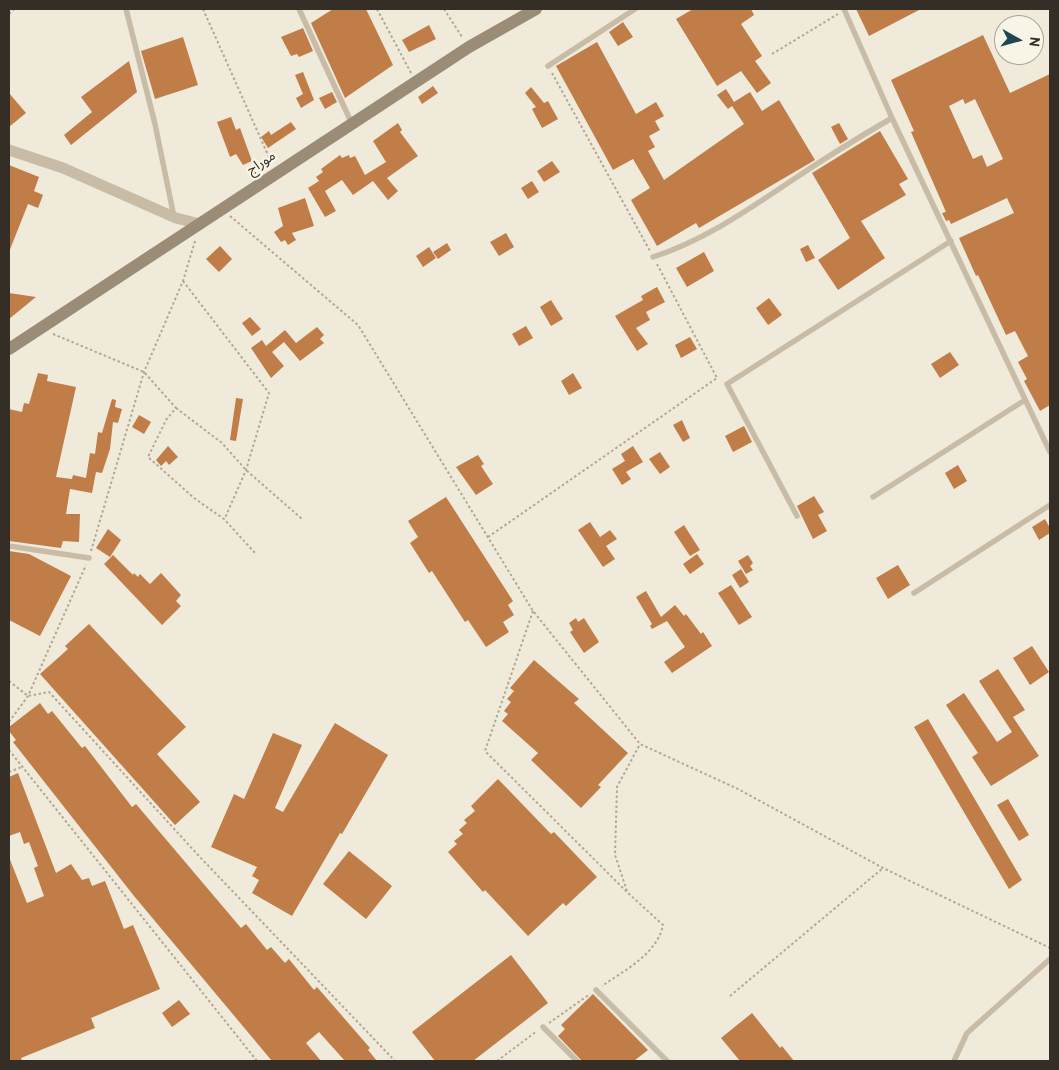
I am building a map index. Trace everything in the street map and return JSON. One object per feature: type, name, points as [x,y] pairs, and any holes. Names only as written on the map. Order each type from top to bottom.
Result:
[{"type":"main road","name":"موراج","points":[[9,349],[223,210],[416,81],[536,9]]},
{"type":"street","points":[[9,150],[63,168],[174,216],[200,224]]},
{"type":"lane","points":[[126,9],[155,124],[174,216]]},
{"type":"lane","points":[[300,9],[352,124]]},
{"type":"lane","points":[[548,66],[635,9]]},
{"type":"lane","points":[[844,10],[892,118],[1050,452]]},
{"type":"lane","points":[[653,257],[684,247],[720,228],[821,161],[892,118]]},
{"type":"lane","points":[[797,516],[727,384],[951,241]]},
{"type":"lane","points":[[873,497],[1025,400]]},
{"type":"lane","points":[[914,593],[1050,505]]},
{"type":"lane","points":[[9,546],[89,558]]},
{"type":"lane","points":[[954,1061],[967,1033],[1050,959]]},
{"type":"lane","points":[[596,990],[667,1061]]},
{"type":"lane","points":[[543,1027],[577,1061]]},
{"type":"path","points":[[9,14],[14,9]]},
{"type":"path","points":[[203,9],[276,173]]},
{"type":"path","points":[[377,9],[416,81]]},
{"type":"path","points":[[444,9],[469,48]]},
{"type":"path","points":[[772,54],[844,10]]},
{"type":"path","points":[[488,538],[717,378],[548,66]]},
{"type":"path","points":[[223,210],[358,325],[533,611],[640,744],[738,789],[883,868],[1050,948]]},
{"type":"path","points":[[9,722],[28,696],[89,558],[144,372],[183,280],[200,224]]},
{"type":"path","points":[[183,280],[269,393],[246,470],[224,519]]},
{"type":"path","points":[[39,328],[144,372],[176,408],[222,443],[246,470],[302,519]]},
{"type":"path","points":[[176,408],[166,420],[148,457],[194,498],[224,519],[255,553]]},
{"type":"path","points":[[497,1061],[643,957],[661,936],[663,925],[628,893],[485,751],[533,611]]},
{"type":"path","points":[[9,681],[28,696],[49,692],[198,855],[395,1061]]},
{"type":"path","points":[[628,893],[615,856],[617,787],[640,744]]},
{"type":"path","points":[[9,750],[256,1061]]},
{"type":"path","points":[[9,772],[22,767]]},
{"type":"path","points":[[730,996],[883,868]]},
{"type":"building","points":[[333,9],[366,9],[393,65],[345,98],[311,23]]},
{"type":"building","points":[[693,9],[751,9],[754,15],[741,24],[762,56],[755,61],[771,83],[757,93],[741,71],[717,86],[676,19]]},
{"type":"building","points":[[856,9],[921,9],[869,36]]},
{"type":"building","points":[[623,22],[633,37],[618,46],[609,32]]},
{"type":"building","points":[[429,25],[436,39],[409,52],[402,40]]},
{"type":"building","points":[[303,28],[313,51],[299,57],[297,54],[291,56],[281,37]]},
{"type":"building","points":[[983,35],[994,59],[994,65],[997,65],[1010,93],[1050,74],[1050,405],[1040,411],[1024,381],[1027,379],[1018,362],[1028,356],[1015,331],[1006,335],[959,238],[1014,213],[1007,198],[951,224],[949,220],[946,221],[942,213],[946,212],[911,132],[914,131],[891,80]],"holes":[[[963,99],[965,104],[975,99],[1003,159],[987,167],[982,155],[973,159],[949,106]]]},
{"type":"building","points":[[183,37],[198,85],[155,99],[141,51]]},
{"type":"building","points":[[597,42],[636,114],[656,102],[664,116],[655,121],[660,130],[649,136],[655,147],[648,151],[664,180],[744,124],[732,106],[728,109],[717,95],[726,89],[734,102],[750,92],[762,111],[779,100],[815,160],[699,228],[696,223],[657,246],[631,200],[650,188],[633,159],[613,170],[556,66]]},
{"type":"building","points":[[129,61],[137,92],[71,145],[64,135],[92,112],[81,97]]},
{"type":"building","points":[[303,72],[314,100],[301,108],[296,98],[303,94],[295,75]]},
{"type":"building","points":[[433,86],[438,93],[422,104],[418,97]]},
{"type":"building","points":[[531,87],[544,103],[548,101],[558,119],[542,128],[532,109],[536,107],[525,93]]},
{"type":"building","points":[[332,92],[337,102],[325,109],[319,98]]},
{"type":"building","points":[[9,93],[26,113],[9,127]]},
{"type":"building","points":[[231,117],[236,130],[240,128],[252,161],[243,165],[236,154],[230,157],[217,122]]},
{"type":"building","points":[[291,122],[296,129],[268,148],[261,137],[269,131],[271,135]]},
{"type":"building","points":[[398,123],[402,130],[400,132],[418,156],[387,178],[398,191],[388,200],[373,181],[353,195],[342,180],[325,191],[336,211],[325,217],[308,188],[319,181],[316,177],[323,172],[321,169],[340,155],[342,158],[349,155],[350,158],[355,156],[365,175],[386,162],[373,141]]},
{"type":"building","points":[[839,123],[848,139],[840,144],[831,127]]},
{"type":"building","points":[[880,131],[908,179],[899,184],[906,195],[861,221],[885,258],[838,290],[818,260],[850,238],[812,173]]},
{"type":"building","points":[[552,161],[560,172],[544,182],[537,171]]},
{"type":"building","points":[[9,165],[39,177],[34,191],[43,195],[38,208],[28,204],[9,252]]},
{"type":"building","points":[[532,181],[539,192],[528,199],[521,188]]},
{"type":"building","points":[[305,198],[314,226],[292,233],[296,240],[288,245],[285,240],[281,242],[274,232],[283,226],[278,208]]},
{"type":"building","points":[[506,233],[514,247],[499,256],[490,242]]},
{"type":"building","points":[[447,243],[451,250],[438,259],[433,252]]},
{"type":"building","points":[[808,245],[815,258],[806,262],[800,249]]},
{"type":"building","points":[[220,246],[232,259],[219,272],[206,259]]},
{"type":"building","points":[[429,247],[436,258],[423,267],[416,256]]},
{"type":"building","points":[[704,252],[714,271],[687,287],[676,268]]},
{"type":"building","points":[[657,287],[665,302],[646,312],[650,320],[636,328],[648,344],[637,351],[615,316],[643,300],[641,296]]},
{"type":"building","points":[[9,293],[36,297],[9,319]]},
{"type":"building","points":[[769,298],[782,315],[768,325],[756,308]]},
{"type":"building","points":[[551,300],[563,319],[551,326],[540,307]]},
{"type":"building","points":[[250,317],[261,329],[252,336],[242,323]]},
{"type":"building","points":[[526,326],[533,338],[519,346],[512,334]]},
{"type":"building","points":[[317,327],[324,335],[320,339],[324,343],[300,361],[284,342],[272,352],[284,366],[271,378],[251,348],[262,340],[266,346],[285,330],[296,343]]},
{"type":"building","points":[[690,337],[697,349],[681,358],[675,345]]},
{"type":"building","points":[[950,352],[959,365],[940,378],[931,364]]},
{"type":"building","points":[[38,373],[48,375],[47,381],[76,387],[56,477],[72,479],[73,475],[86,478],[90,453],[95,454],[98,432],[102,433],[112,399],[116,400],[115,407],[122,409],[118,423],[113,422],[110,449],[102,473],[96,472],[92,493],[70,489],[66,514],[80,514],[79,542],[63,541],[61,548],[9,541],[9,409],[22,412],[24,403],[29,404]]},
{"type":"building","points":[[573,373],[582,388],[569,395],[561,381]]},
{"type":"building","points":[[236,398],[243,399],[236,441],[230,440]]},
{"type":"building","points":[[139,415],[151,422],[144,434],[132,427]]},
{"type":"building","points":[[682,420],[690,438],[683,442],[673,425]]},
{"type":"building","points":[[744,426],[752,442],[733,452],[725,436]]},
{"type":"building","points":[[168,446],[178,457],[169,465],[166,461],[161,466],[156,460]]},
{"type":"building","points":[[633,446],[643,462],[626,472],[631,479],[622,485],[612,469],[625,461],[621,454]]},
{"type":"building","points":[[660,452],[670,467],[660,474],[649,459]]},
{"type":"building","points":[[478,455],[484,464],[481,466],[493,484],[476,495],[456,467]]},
{"type":"building","points":[[958,465],[967,481],[954,489],[945,473]]},
{"type":"building","points":[[814,496],[824,512],[818,515],[827,531],[813,539],[797,506]]},
{"type":"building","points":[[446,497],[513,601],[508,605],[514,615],[503,622],[509,632],[486,647],[468,620],[465,622],[432,571],[429,573],[410,543],[418,537],[408,521]]},
{"type":"building","points":[[1045,519],[1050,528],[1050,533],[1039,540],[1032,527]]},
{"type":"building","points":[[590,522],[600,537],[610,530],[617,539],[606,546],[615,559],[603,567],[578,530]]},
{"type":"building","points":[[684,525],[700,550],[690,556],[674,532]]},
{"type":"building","points":[[108,529],[121,540],[110,557],[96,548]]},
{"type":"building","points":[[9,551],[29,554],[71,576],[40,636],[9,620]]},
{"type":"building","points":[[697,554],[704,564],[690,574],[683,564]]},
{"type":"building","points":[[113,555],[133,575],[134,573],[138,577],[140,574],[150,584],[161,573],[181,595],[176,601],[181,606],[162,625],[104,564]]},
{"type":"building","points":[[748,555],[753,563],[750,566],[753,570],[746,574],[738,561]]},
{"type":"building","points":[[898,565],[910,585],[888,599],[876,578]]},
{"type":"building","points":[[741,569],[749,582],[740,588],[732,575]]},
{"type":"building","points":[[731,585],[752,617],[739,625],[718,593]]},
{"type":"building","points":[[646,591],[661,617],[675,605],[684,616],[686,614],[701,634],[703,632],[712,646],[672,673],[664,662],[685,647],[667,621],[652,629],[650,626],[652,624],[636,597]]},
{"type":"building","points":[[576,618],[578,622],[584,618],[599,642],[584,653],[570,632],[573,630],[569,623]]},
{"type":"building","points":[[89,624],[186,727],[157,754],[200,802],[175,825],[40,674],[68,649],[65,646]]},
{"type":"building","points":[[1032,646],[1049,672],[1030,685],[1013,658]]},
{"type":"building","points":[[534,660],[579,699],[574,703],[628,753],[598,785],[601,787],[581,808],[531,760],[538,753],[502,721],[508,714],[504,711],[511,702],[507,699],[514,691],[510,688]]},
{"type":"building","points":[[998,669],[1025,710],[1013,717],[1039,756],[991,786],[972,757],[978,753],[946,705],[964,693],[997,742],[1012,732],[979,681]]},
{"type":"building","points":[[40,703],[48,714],[52,711],[82,748],[85,746],[132,807],[136,804],[241,928],[246,924],[267,950],[271,947],[285,963],[289,959],[314,990],[317,987],[370,1048],[368,1050],[377,1061],[345,1061],[319,1032],[306,1043],[321,1061],[272,1061],[134,896],[13,742],[16,740],[9,731],[9,727]]},
{"type":"building","points":[[928,719],[1022,880],[1009,889],[914,727]]},
{"type":"building","points":[[335,723],[388,755],[292,916],[252,893],[259,880],[252,876],[257,867],[211,847],[234,794],[244,799],[273,733],[302,745],[275,808],[283,812]]},
{"type":"building","points":[[18,773],[56,873],[71,864],[82,880],[89,878],[92,886],[105,881],[124,929],[133,925],[160,989],[91,1018],[95,1028],[21,1058],[22,1061],[9,1061],[9,857],[27,903],[44,896],[34,868],[38,866],[29,842],[24,844],[20,832],[9,836],[9,777]]},
{"type":"building","points":[[498,779],[551,834],[554,832],[597,877],[566,906],[563,903],[528,936],[485,890],[483,892],[448,852],[457,844],[454,841],[463,834],[459,830],[467,823],[464,820],[475,811],[471,806]]},
{"type":"building","points":[[1008,799],[1029,835],[1019,841],[997,805]]},
{"type":"building","points":[[349,851],[392,886],[366,919],[323,884]]},
{"type":"building","points":[[511,955],[548,1003],[473,1061],[435,1061],[412,1032]]},
{"type":"building","points":[[593,994],[648,1050],[634,1061],[582,1061],[558,1036],[565,1029],[561,1025]]},
{"type":"building","points":[[179,1000],[190,1014],[172,1027],[162,1013]]},
{"type":"building","points":[[752,1013],[780,1048],[782,1046],[794,1061],[740,1061],[721,1038]]}]
